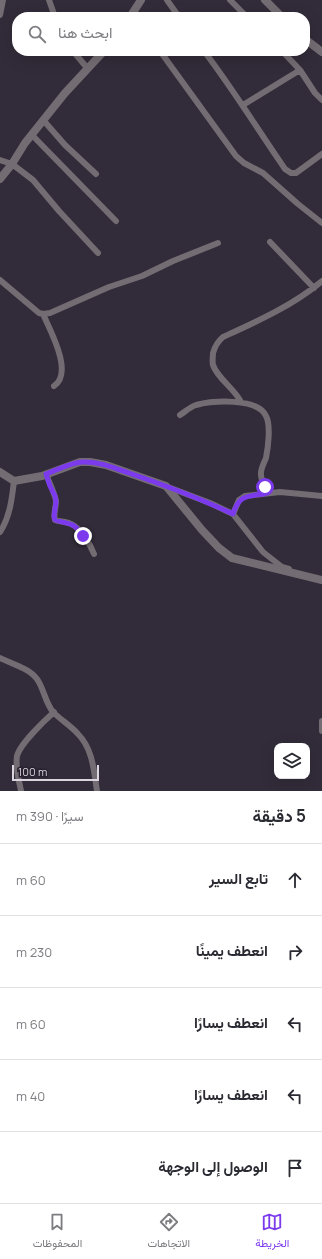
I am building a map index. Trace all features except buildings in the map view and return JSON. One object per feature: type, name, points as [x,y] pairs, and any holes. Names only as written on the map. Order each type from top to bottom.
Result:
[{"type":"street","points":[[0,15],[3,0]]},
{"type":"street","points":[[49,0],[54,12]]},
{"type":"street","points":[[135,12],[141,0]]},
{"type":"street","points":[[167,0],[175,12]]},
{"type":"street","points":[[230,0],[240,12]]},
{"type":"street","points":[[265,0],[277,12]]},
{"type":"street","points":[[310,43],[322,52]]},
{"type":"street","points":[[77,56],[88,69]]},
{"type":"street","points":[[0,179],[12,164],[21,149],[65,93],[100,56]]},
{"type":"street","points":[[164,56],[236,156],[244,163],[263,173],[298,204],[321,221]]},
{"type":"street","points":[[211,56],[260,134],[285,168],[291,173],[296,173],[322,154]]},
{"type":"street","points":[[287,56],[300,70],[315,93],[322,100]]},
{"type":"street","points":[[243,105],[300,70]]},
{"type":"street","points":[[44,121],[65,145],[96,174]]},
{"type":"street","points":[[32,135],[116,220]]},
{"type":"street","points":[[0,160],[12,164],[34,180],[59,211],[98,254]]},
{"type":"street","points":[[270,242],[314,288]]},
{"type":"street","points":[[0,280],[39,313],[50,313],[109,287],[142,276],[173,261],[218,243]]},
{"type":"street","points":[[242,402],[213,365],[212,358],[218,342],[223,337],[262,320],[304,296],[322,281]]},
{"type":"street","points":[[43,314],[59,352],[62,365],[60,377],[54,386]]},
{"type":"street","points":[[180,415],[191,407],[198,405],[232,402],[242,402],[262,410],[266,415],[268,423],[266,459],[261,475],[265,487],[264,494]]},
{"type":"street","points":[[0,472],[14,481],[46,474],[80,462],[106,465],[166,486],[210,503],[233,514],[264,552],[282,567],[302,575]]},
{"type":"street","points":[[46,474],[55,496],[55,520],[70,523],[77,528],[91,546],[94,554]]},
{"type":"street","points":[[0,532],[4,526],[11,505],[14,481]]},
{"type":"street","points":[[166,486],[202,530],[219,548],[232,558],[322,580]]},
{"type":"street","points":[[233,514],[240,500],[245,496],[280,492],[322,496]]},
{"type":"street","points":[[0,658],[30,673],[36,679],[48,705],[80,735],[87,745],[91,758],[96,791]]},
{"type":"street","points":[[21,791],[17,769],[17,756],[42,723],[54,712]]},
{"type":"street","points":[[322,721],[322,731]]},
{"type":"route","points":[[83,536],[77,528],[70,523],[55,520],[55,496],[46,474],[80,462],[106,465],[139,476],[210,503],[233,514],[234,508],[240,500],[245,496],[264,494],[265,487]]}]
